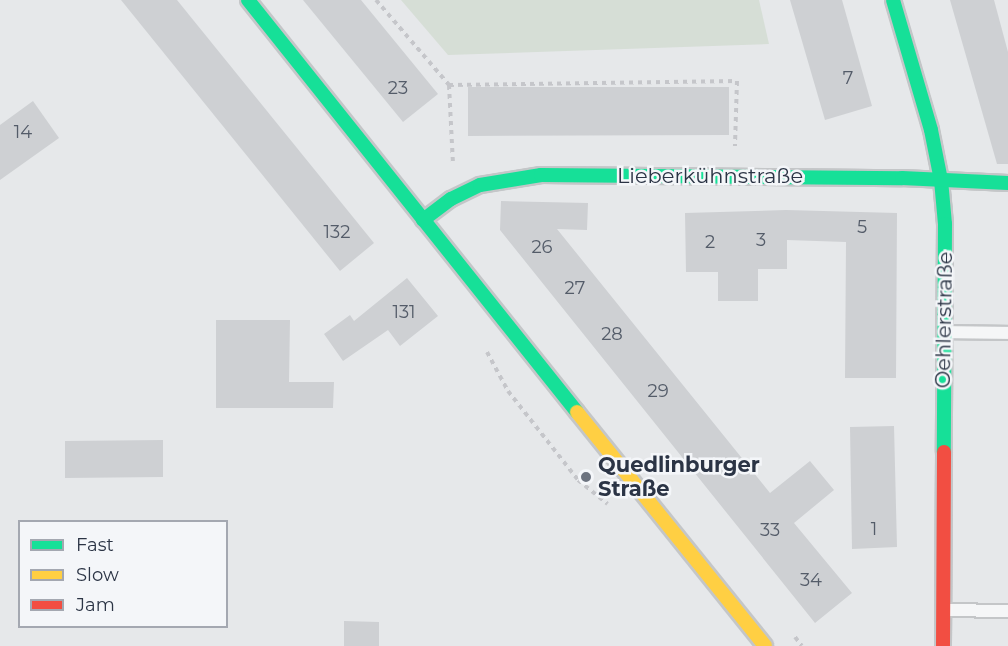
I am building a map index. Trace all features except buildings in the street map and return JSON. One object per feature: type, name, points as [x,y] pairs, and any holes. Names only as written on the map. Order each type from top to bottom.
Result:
[{"type":"street","points":[[248,0],[765,646]]},
{"type":"street","name":"Oehlerstraße","points":[[893,0],[932,130],[941,180],[944,332],[943,646]]},
{"type":"street","name":"Lieberkühnstraße","points":[[423,220],[454,198],[480,185],[540,175],[734,176],[1008,183]]},
{"type":"lane","points":[[944,332],[1008,333]]},
{"type":"lane","points":[[943,610],[1008,611]]},
{"type":"path","points":[[376,0],[449,85],[454,198]]},
{"type":"path","points":[[449,85],[737,81],[734,176]]},
{"type":"shaded area","points":[[401,0],[759,0],[769,44],[448,55]]},
{"type":"traffic: fast","points":[[248,0],[577,412]]},
{"type":"traffic: fast","points":[[893,0],[931,130],[941,180],[945,224],[944,452]]},
{"type":"traffic: fast","points":[[423,220],[451,199],[480,185],[541,175],[902,178],[1008,183]]},
{"type":"traffic: slow","points":[[577,412],[765,646]]},
{"type":"traffic: jam","points":[[943,646],[944,452]]},
{"type":"place","name":"Quedlinburger Straße","points":[[586,477]]}]
